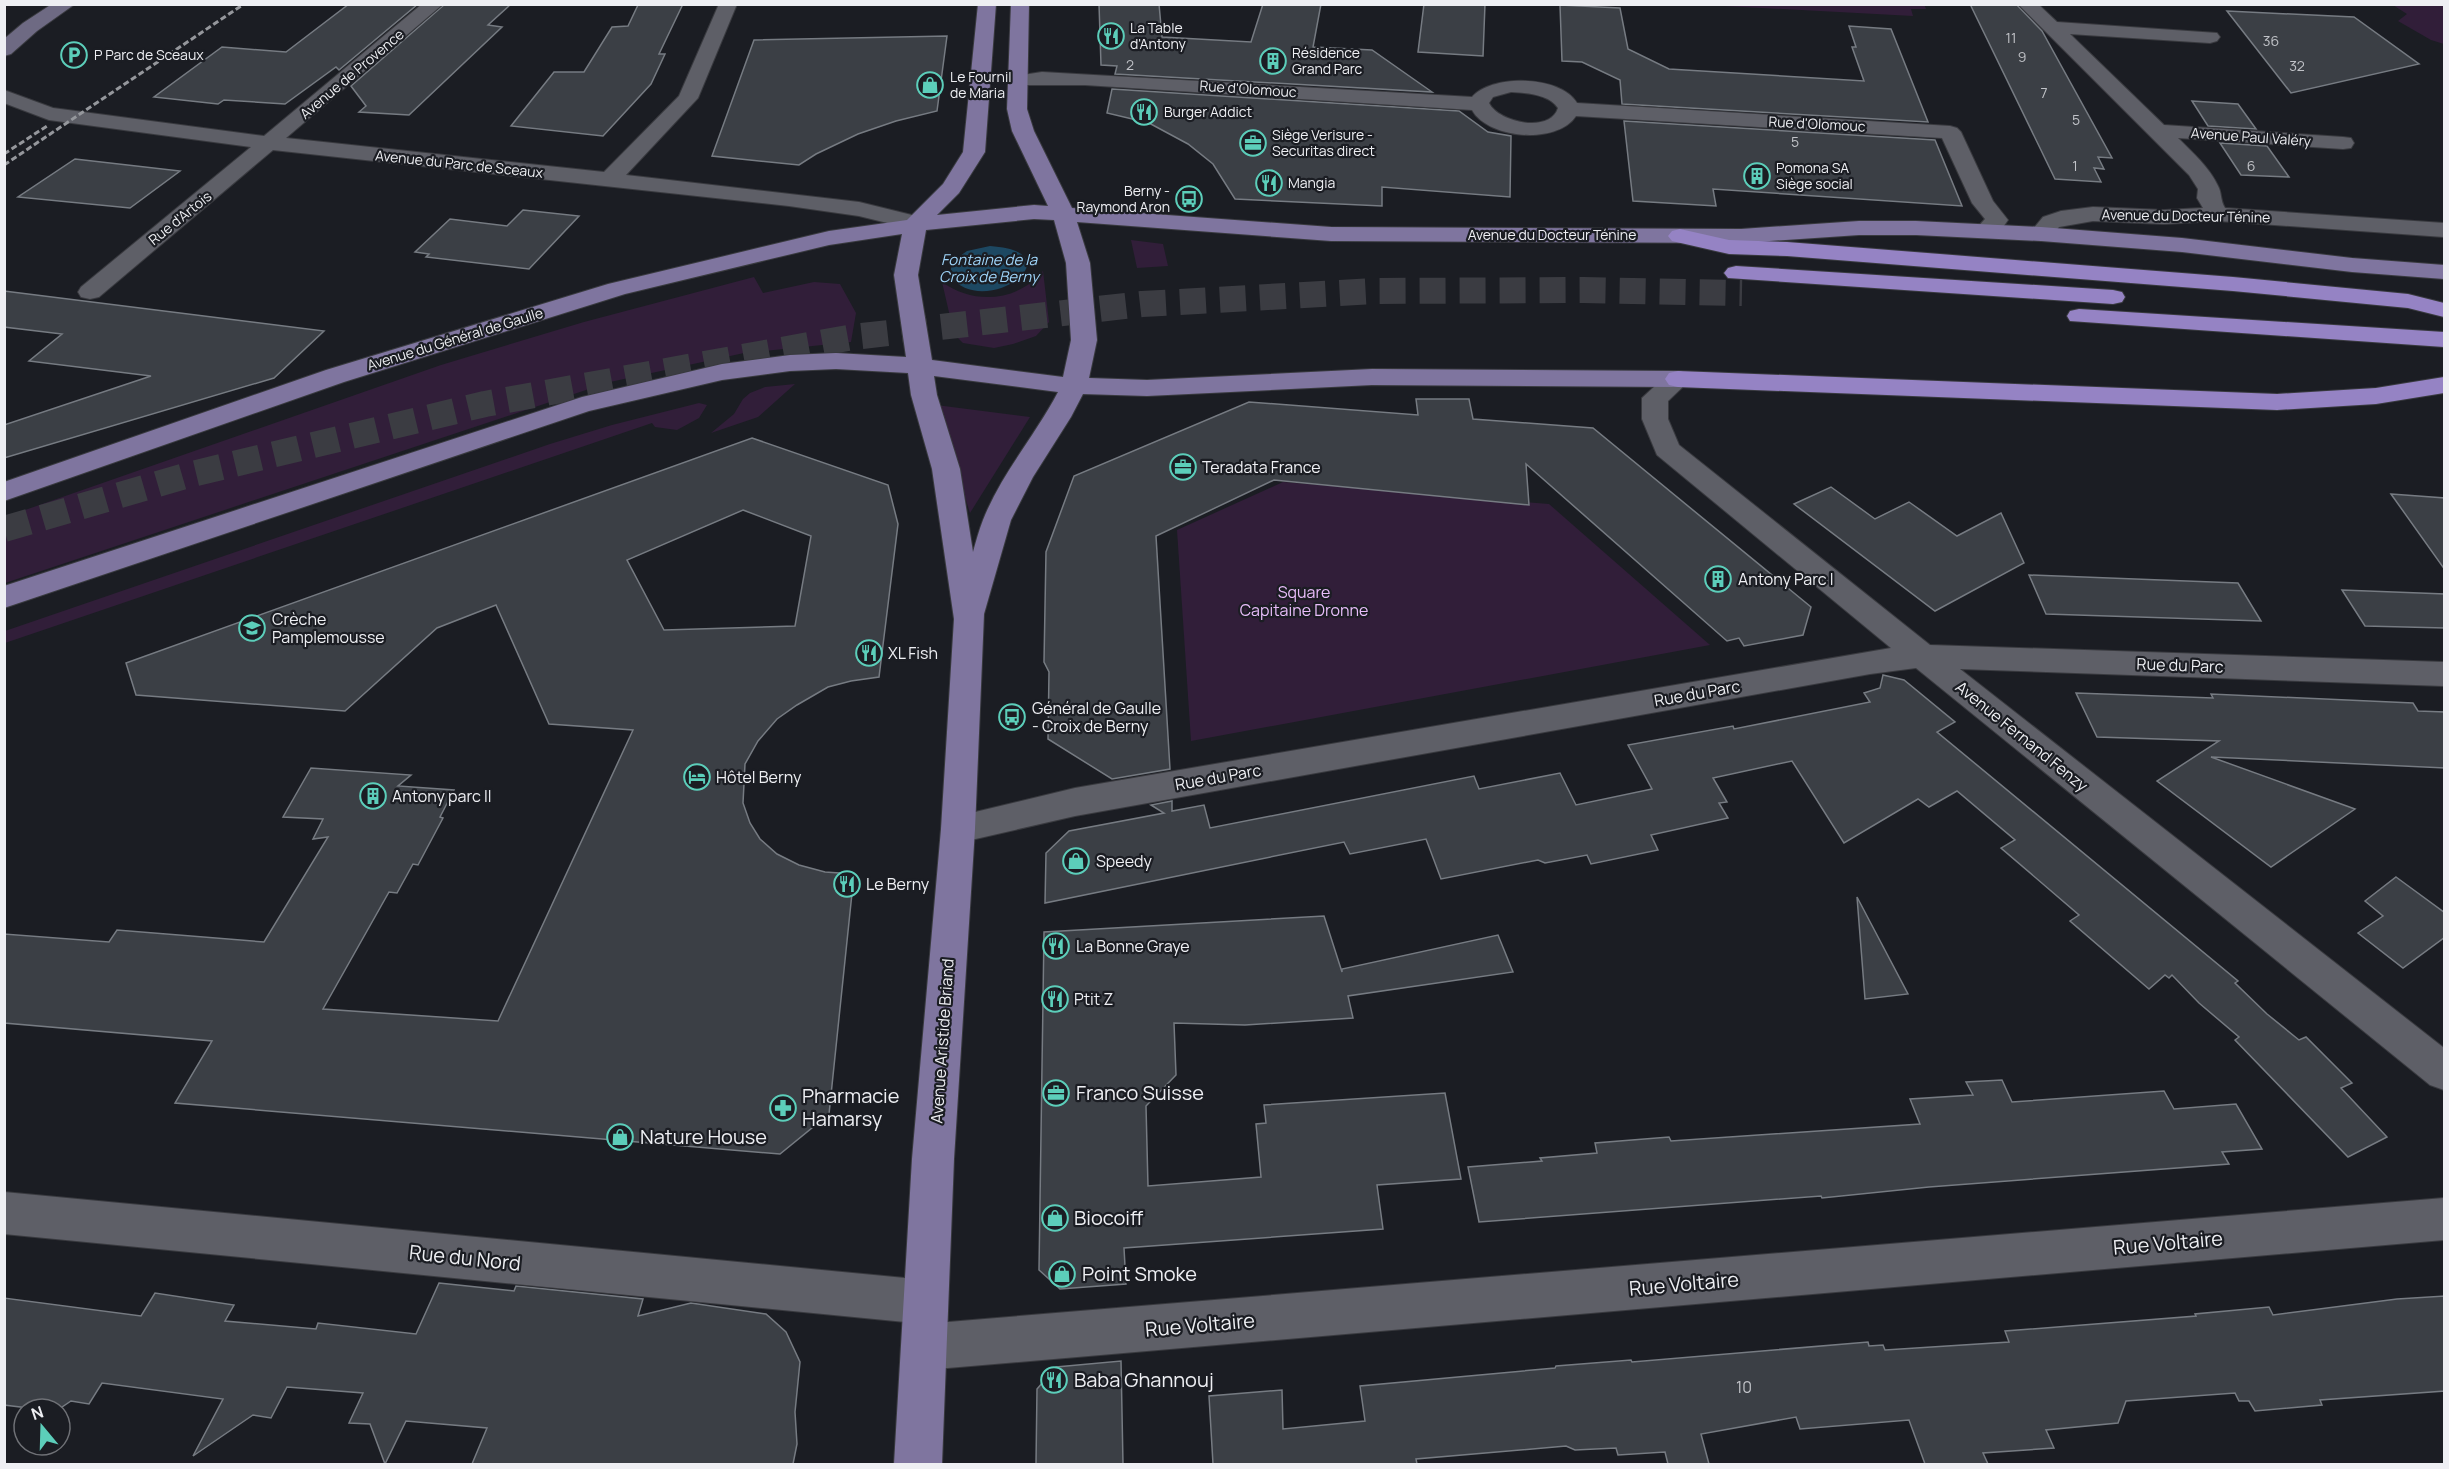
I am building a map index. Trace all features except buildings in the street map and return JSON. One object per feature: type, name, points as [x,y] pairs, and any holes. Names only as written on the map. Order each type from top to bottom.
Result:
[{"type":"highway","points":[[1680,236],[1729,247],[1787,249],[2221,283],[2408,301],[2445,310]]},
{"type":"highway","points":[[2445,319],[1739,283],[2445,340]]},
{"type":"highway","points":[[1678,379],[2277,402],[2376,396],[2445,386]]},
{"type":"main road","points":[[4,30],[43,4]]},
{"type":"main road","points":[[4,50],[30,27],[66,4]]},
{"type":"main road","points":[[916,223],[951,188],[974,152],[987,4]]},
{"type":"main road","name":"Avenue Aristide Briand","points":[[969,618],[997,520],[1019,477],[1058,417],[1074,386],[1084,340],[1078,263],[1064,215],[1023,131],[1017,109],[1020,4]]},
{"type":"main road","name":"Avenue du Docteur Ténine","points":[[916,223],[1034,212],[1331,234],[1741,236],[1859,228],[1986,231],[2041,234],[2445,272]]},
{"type":"main road","name":"Avenue Aristide Briand","points":[[916,223],[906,274],[924,395],[946,469],[969,618],[958,829],[933,1158],[918,1464]]},
{"type":"main road","name":"Avenue du Général de Gaulle","points":[[4,492],[335,376],[616,289],[829,238],[916,223]]},
{"type":"main road","points":[[4,597],[582,405],[722,372],[790,363],[836,361],[919,366],[1074,386],[1147,388],[1372,377],[1678,379]]},
{"type":"street","name":"Avenue de Provence","points":[[271,143],[434,4]]},
{"type":"street","points":[[609,180],[688,98],[728,4]]},
{"type":"street","name":"Avenue Paul Valéry","points":[[2027,4],[2160,131],[2198,171],[2209,189],[2208,198],[2218,214]]},
{"type":"street","points":[[2050,27],[2210,37]]},
{"type":"street","name":"Rue d'Olomouc","points":[[1017,81],[1042,78],[1085,79],[1478,104]]},
{"type":"street","points":[[1523,86],[1549,92],[1559,97],[1568,110],[1560,122],[1538,128],[1524,128],[1497,123],[1480,110],[1478,104],[1488,92],[1498,88],[1523,86]]},
{"type":"street","name":"Avenue du Parc de Sceaux","points":[[4,96],[49,114],[271,143],[828,204],[916,223]]},
{"type":"street","name":"Rue d'Olomouc","points":[[1568,110],[1950,132],[1983,203],[1997,220],[1986,231]]},
{"type":"street","name":"Avenue Paul Valéry","points":[[2160,131],[2343,143]]},
{"type":"street","name":"Rue d'Artois","points":[[90,292],[271,143]]},
{"type":"street","name":"Avenue du Docteur Ténine","points":[[2041,234],[2051,222],[2070,215],[2093,214],[2164,218],[2218,214],[2445,230]]},
{"type":"street","name":"Avenue Fernand Fenzy","points":[[1678,379],[1655,398],[1655,419],[1667,449],[2445,1072]]},
{"type":"street","name":"Rue du Parc","points":[[958,829],[1075,802],[1870,662],[1923,656],[2445,674]]},
{"type":"street","name":"Rue du Nord","points":[[4,1213],[926,1302]]},
{"type":"street","name":"Rue Voltaire","points":[[924,1347],[2445,1220]]},
{"type":"green space","points":[[1924,4],[1926,9],[1911,9],[1913,16],[1705,5]]},
{"type":"green space","points":[[2393,5],[2444,5],[2444,44],[2431,40],[2398,21],[2407,14]]},
{"type":"green space","points":[[1131,240],[1163,244],[1168,266],[1137,268]]},
{"type":"green space","points":[[1043,271],[1049,322],[1036,336],[994,348],[963,343],[954,334],[942,282],[968,294],[995,297],[1021,289]]},
{"type":"green space","points":[[754,277],[763,293],[814,282],[840,284],[856,313],[851,342],[744,353],[610,382],[5,583],[5,517],[441,365],[584,322]]},
{"type":"green space","points":[[795,384],[758,417],[711,433],[734,414],[743,399],[750,393],[765,387]]},
{"type":"green space","points":[[699,403],[707,405],[699,418],[677,430],[655,427],[652,423],[5,643],[5,631],[550,444],[612,425]]},
{"type":"green space","points":[[936,405],[1030,417],[970,513]]},
{"type":"green space","name":"Square Capitaine Dronne","points":[[1283,482],[1549,504],[1710,645],[1191,741],[1177,530]]},
{"type":"water","name":"Fontaine de la Croix de Berny","points":[[990,246],[1015,251],[1026,260],[1025,270],[1016,280],[1001,288],[983,291],[965,288],[950,276],[952,262],[967,251]]},
{"type":"tunnel","points":[[4,529],[192,474],[485,404],[853,337],[1142,304],[1376,291],[1583,290],[1742,293]]},
{"type":"railway","points":[[4,165],[244,4]]},
{"type":"railway","points":[[4,154],[47,126]]},
{"type":"place","name":"La Table d'Antony","points":[[1111,36]]},
{"type":"place","name":"P Parc de Sceaux","points":[[74,55]]},
{"type":"place","name":"Résidence Grand Parc","points":[[1273,61]]},
{"type":"place","name":"Le Fournil de Maria","points":[[930,85]]},
{"type":"place","name":"Burger Addict","points":[[1144,112]]},
{"type":"place","name":"Siège Verisure - Securitas direct","points":[[1253,143]]},
{"type":"place","name":"Pomona SA Siège social","points":[[1757,176]]},
{"type":"place","name":"Mangia","points":[[1269,183]]},
{"type":"place","name":"Berny - Raymond Aron","points":[[1189,199]]},
{"type":"place","name":"Teradata France","points":[[1183,467]]},
{"type":"place","name":"Antony Parc I","points":[[1718,579]]},
{"type":"place","name":"Crèche Pamplemousse","points":[[252,628]]},
{"type":"place","name":"XL Fish","points":[[869,653]]},
{"type":"place","name":"Général de Gaulle - Croix de Berny","points":[[1012,717]]},
{"type":"place","name":"Hôtel Berny","points":[[697,777]]},
{"type":"place","name":"Antony parc II","points":[[373,796]]},
{"type":"place","name":"Speedy","points":[[1076,861]]},
{"type":"place","name":"Le Berny","points":[[847,884]]},
{"type":"place","name":"La Bonne Graye","points":[[1056,946]]},
{"type":"place","name":"Ptit Z","points":[[1055,999]]},
{"type":"place","name":"Franco Suisse","points":[[1056,1093]]},
{"type":"place","name":"Pharmacie Hamarsy","points":[[783,1108]]},
{"type":"place","name":"Nature House","points":[[620,1137]]},
{"type":"place","name":"Biocoiff","points":[[1055,1218]]},
{"type":"place","name":"Point Smoke","points":[[1062,1274]]},
{"type":"place","name":"Baba Ghannouj","points":[[1054,1380]]}]
